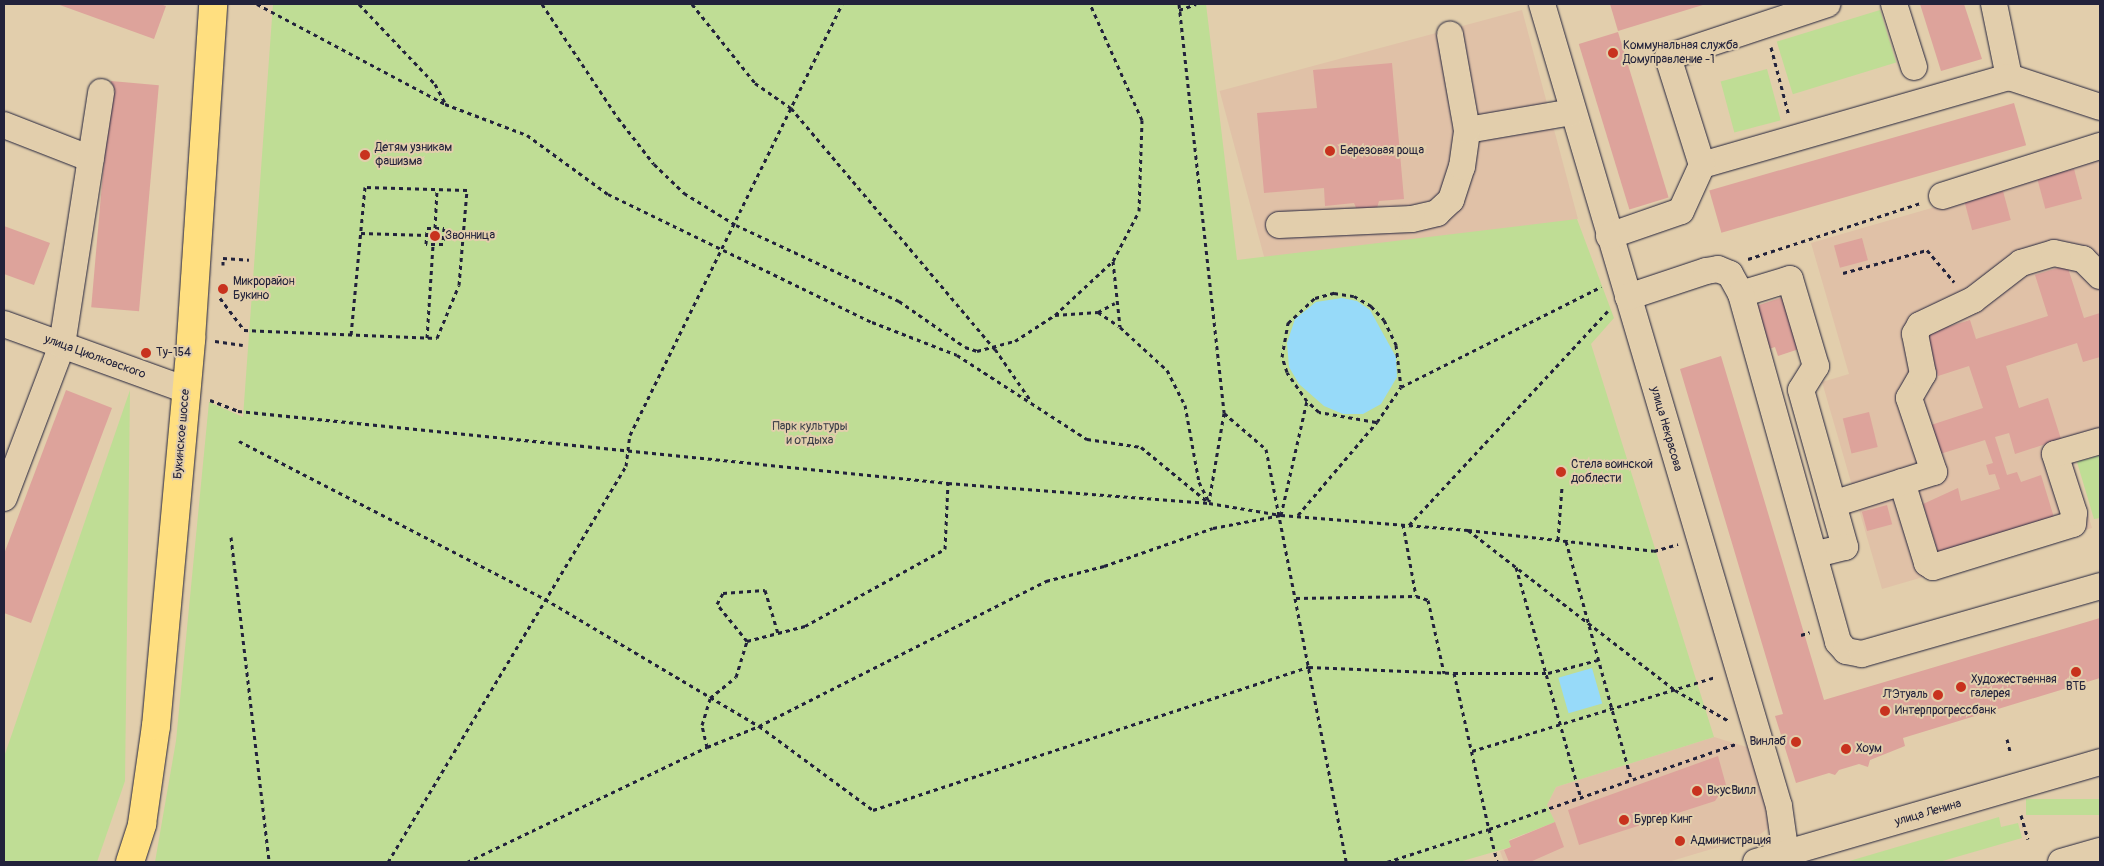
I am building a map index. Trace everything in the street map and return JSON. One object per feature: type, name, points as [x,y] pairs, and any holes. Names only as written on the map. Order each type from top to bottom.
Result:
[{"type":"main road","name":"Букинское шоссе","points":[[130,862],[142,824],[156,726],[186,390],[213,4]]},
{"type":"street","name":"улица Некрасова","points":[[1542,4],[1609,236],[1620,294],[1698,538],[1779,806],[1786,855]]},
{"type":"street","points":[[1609,236],[1681,211],[1702,165],[1668,57],[1827,4]]},
{"type":"street","points":[[1894,4],[1914,67]]},
{"type":"street","points":[[1994,4],[2010,77]]},
{"type":"street","points":[[1279,225],[1369,224],[1437,213],[1451,200],[1462,167],[1467,130],[1450,35]]},
{"type":"street","points":[[1702,165],[2010,77],[2100,107]]},
{"type":"street","points":[[4,498],[62,345],[101,92]]},
{"type":"street","points":[[1467,130],[1572,112]]},
{"type":"street","points":[[4,126],[91,159]]},
{"type":"street","points":[[1942,196],[2100,146]]},
{"type":"street","points":[[1833,504],[1934,472],[1909,398],[1925,365],[1916,334],[1920,325],[1973,300],[2022,263],[2054,253],[2083,259],[2100,276]]},
{"type":"street","points":[[1620,294],[1718,269],[1730,274],[1741,294],[1816,554],[1838,642],[1846,651],[1862,654],[2100,586]]},
{"type":"street","points":[[1741,294],[1790,279],[1816,366],[1801,390],[1844,547],[1816,554]]},
{"type":"street","name":"улица Циолковского","points":[[4,324],[186,390]]},
{"type":"street","points":[[1902,482],[1927,563],[1933,567],[2073,524],[2074,512],[2055,454],[2100,441]]},
{"type":"street","name":"улица Ленина","points":[[1756,862],[1786,855],[2100,762]]},
{"type":"street","points":[[2061,862],[2100,851]]},
{"type":"path","points":[[257,4],[446,104],[527,135],[608,194],[872,322],[957,355],[1087,439],[1141,447],[1209,502]]},
{"type":"path","points":[[360,4],[435,84],[446,104]]},
{"type":"path","points":[[542,4],[618,118],[654,164],[684,193],[736,225],[899,301],[965,347],[977,351],[995,349],[1032,333],[1055,315],[1114,261],[1139,211],[1142,120],[1090,4]]},
{"type":"path","points":[[692,4],[755,83],[791,108],[995,349],[1033,404]]},
{"type":"path","points":[[388,862],[626,466],[630,435],[736,225],[842,4]]},
{"type":"path","points":[[1179,4],[1224,414],[1209,502]]},
{"type":"path","points":[[1179,10],[1196,4]]},
{"type":"path","points":[[1765,24],[1792,126]]},
{"type":"path","points":[[221,291],[220,300],[244,330],[352,335],[437,338],[459,285],[467,190],[365,187],[352,335]]},
{"type":"path","points":[[435,228],[437,189]]},
{"type":"path","points":[[1718,269],[1942,196]]},
{"type":"path","points":[[427,228],[444,228],[443,244],[426,244],[426,235],[427,228]]},
{"type":"path","points":[[361,233],[426,235]]},
{"type":"path","points":[[426,338],[433,244]]},
{"type":"path","points":[[1843,273],[1927,250],[1943,272],[1973,300]]},
{"type":"path","points":[[222,275],[223,258],[249,260]]},
{"type":"path","points":[[1114,261],[1115,303],[1120,327]]},
{"type":"path","points":[[1377,422],[1320,412],[1307,401],[1287,372],[1282,357],[1288,323],[1315,298],[1334,293],[1354,296],[1371,306],[1384,320],[1396,345],[1401,387]]},
{"type":"path","points":[[1298,515],[1377,422],[1401,387],[1620,294]]},
{"type":"path","points":[[1409,525],[1620,294]]},
{"type":"path","points":[[1055,315],[1098,312],[1115,303]]},
{"type":"path","points":[[1098,312],[1120,327],[1167,370],[1185,405],[1199,482],[1209,502]]},
{"type":"path","points":[[215,341],[243,345]]},
{"type":"path","points":[[186,390],[238,411],[948,483],[1209,502],[1281,515],[1468,530],[1654,551],[1698,538]]},
{"type":"path","points":[[1281,515],[1307,401]]},
{"type":"path","points":[[1224,414],[1266,449],[1281,515],[1346,862]]},
{"type":"path","points":[[239,441],[545,599],[758,726],[873,810],[1309,667],[1444,673],[1548,673],[1598,660]]},
{"type":"path","points":[[747,641],[804,626],[945,549],[948,483]]},
{"type":"path","points":[[1558,540],[1562,487]]},
{"type":"path","points":[[467,862],[707,747],[758,726],[1046,581],[1104,566],[1213,528],[1281,515]]},
{"type":"path","points":[[1403,524],[1416,596]]},
{"type":"path","points":[[1468,530],[1587,625],[1675,690],[1758,737]]},
{"type":"path","points":[[231,537],[269,862]]},
{"type":"path","points":[[1566,541],[1587,625],[1632,778]]},
{"type":"path","points":[[1516,567],[1548,673],[1581,798]]},
{"type":"path","points":[[747,641],[717,604],[724,593],[764,590],[778,633]]},
{"type":"path","points":[[1296,598],[1416,596],[1428,600],[1444,673]]},
{"type":"path","points":[[707,747],[702,725],[710,698],[736,677],[747,641]]},
{"type":"path","points":[[1472,751],[1738,670]]},
{"type":"path","points":[[1454,673],[1497,862]]},
{"type":"path","points":[[1387,862],[1489,830],[1632,778],[1758,737]]},
{"type":"path","points":[[2007,738],[2010,751]]},
{"type":"path","points":[[2022,816],[2028,839]]},
{"type":"shaded area","points":[[1522,10],[1578,219],[1276,300],[1220,91]]},
{"type":"shaded area","points":[[2100,159],[2100,450],[2072,459],[2092,528],[1882,589],[1822,382],[1849,374],[1811,243]]},
{"type":"shaded area","points":[[1714,737],[1750,748],[1772,818],[1770,827],[1759,835],[1668,862],[1504,862],[1500,851],[1511,847],[1509,841],[1555,823],[1547,805],[1556,787]]},
{"type":"green space","name":"Парк культуры и отдыха","points":[[273,4],[1206,4],[1237,260],[1577,219],[1614,318],[1591,344],[1714,737],[1556,787],[1547,805],[1555,822],[1509,840],[1511,847],[1459,862],[155,862],[176,741],[209,402],[243,417]]},
{"type":"green space","points":[[1880,10],[1896,63],[1793,94],[1777,42]]},
{"type":"green space","points":[[1767,69],[1781,120],[1734,133],[1721,81]]},
{"type":"green space","points":[[130,390],[125,781],[97,862],[4,862],[4,757]]},
{"type":"green space","points":[[2100,455],[2100,518],[2094,519],[2077,462]]},
{"type":"green space","points":[[2026,799],[2100,799],[2100,815],[2026,815]]},
{"type":"green space","points":[[1999,817],[2001,827],[2018,823],[2022,838],[1939,862],[1846,862]]},
{"type":"water","points":[[1342,298],[1357,301],[1370,310],[1396,357],[1397,377],[1381,404],[1363,414],[1343,414],[1324,406],[1299,384],[1289,367],[1287,343],[1295,319],[1316,302]]},
{"type":"water","points":[[1592,668],[1602,704],[1569,713],[1558,678]]},
{"type":"building","points":[[57,4],[160,4],[166,6],[154,39]]},
{"type":"building","points":[[1610,4],[1706,4],[1618,31]]},
{"type":"building","points":[[1920,4],[1964,4],[1982,59],[1941,71]]},
{"type":"building","points":[[1618,32],[1669,197],[1629,209],[1579,44]]},
{"type":"building","name":"Березовая роща","points":[[1392,63],[1404,199],[1379,201],[1377,208],[1357,210],[1354,203],[1325,206],[1324,188],[1264,193],[1257,113],[1317,108],[1313,70]]},
{"type":"building","points":[[111,81],[159,85],[139,311],[91,307]]},
{"type":"building","points":[[2014,103],[2026,145],[1721,233],[1709,190]]},
{"type":"building","points":[[2074,169],[2082,199],[2045,209],[2037,179]]},
{"type":"building","points":[[2003,191],[2011,220],[1972,230],[1964,201]]},
{"type":"building","points":[[4,226],[50,243],[34,285],[4,274]]},
{"type":"building","points":[[1862,238],[1868,260],[1840,268],[1834,246]]},
{"type":"building","points":[[2067,265],[2084,318],[2100,313],[2100,357],[2083,362],[2077,343],[2006,366],[2019,408],[2048,398],[2061,439],[2015,454],[2009,433],[1995,437],[2007,475],[2017,472],[2021,482],[2041,475],[2056,524],[1941,561],[1923,504],[1958,488],[1961,501],[2000,489],[1995,474],[1989,475],[1986,465],[1993,463],[1985,440],[1940,454],[1931,425],[1983,408],[1969,366],[1938,376],[1925,334],[1970,320],[1976,339],[2048,316],[2035,275]]},
{"type":"building","points":[[1783,297],[1799,349],[1778,356],[1775,347],[1766,350],[1753,307]]},
{"type":"building","points":[[1721,356],[1824,700],[2100,618],[2100,678],[1903,738],[1905,746],[1870,760],[1868,767],[1859,764],[1839,770],[1835,775],[1829,773],[1796,783],[1775,716],[1783,714],[1680,369]]},
{"type":"building","points":[[66,390],[112,408],[31,623],[4,613],[4,554]]},
{"type":"building","points":[[1869,412],[1878,447],[1852,453],[1843,419]]},
{"type":"building","points":[[1887,505],[1892,524],[1867,531],[1862,512]]},
{"type":"building","points":[[1718,756],[1726,785],[1715,801],[1579,845],[1568,810]]},
{"type":"building","points":[[1555,822],[1564,847],[1530,862],[1509,862],[1504,850],[1511,847],[1509,841]]},
{"type":"place","name":"Коммунальная служба Домуправление -1","points":[[1613,53]]},
{"type":"place","name":"Березовая роща","points":[[1330,151]]},
{"type":"place","name":"Детям узникам фашизма","points":[[365,155]]},
{"type":"place","name":"Звонница","points":[[435,236]]},
{"type":"place","name":"Микрорайон Букино","points":[[223,289]]},
{"type":"place","name":"Ту-154","points":[[146,353]]},
{"type":"place","name":"Стела воинской доблести","points":[[1561,472]]},
{"type":"place","name":"ВТБ","points":[[2076,672]]},
{"type":"place","name":"Художественная галерея","points":[[1961,687]]},
{"type":"place","name":"Л'Этуаль","points":[[1938,695]]},
{"type":"place","name":"Интерпрогрессбанк","points":[[1885,711]]},
{"type":"place","name":"Винлаб","points":[[1796,742]]},
{"type":"place","name":"Хоум","points":[[1846,749]]},
{"type":"place","name":"ВкусВилл","points":[[1697,791]]},
{"type":"place","name":"Бургер Кинг","points":[[1624,820]]},
{"type":"place","name":"Администрация","points":[[1680,841]]}]
